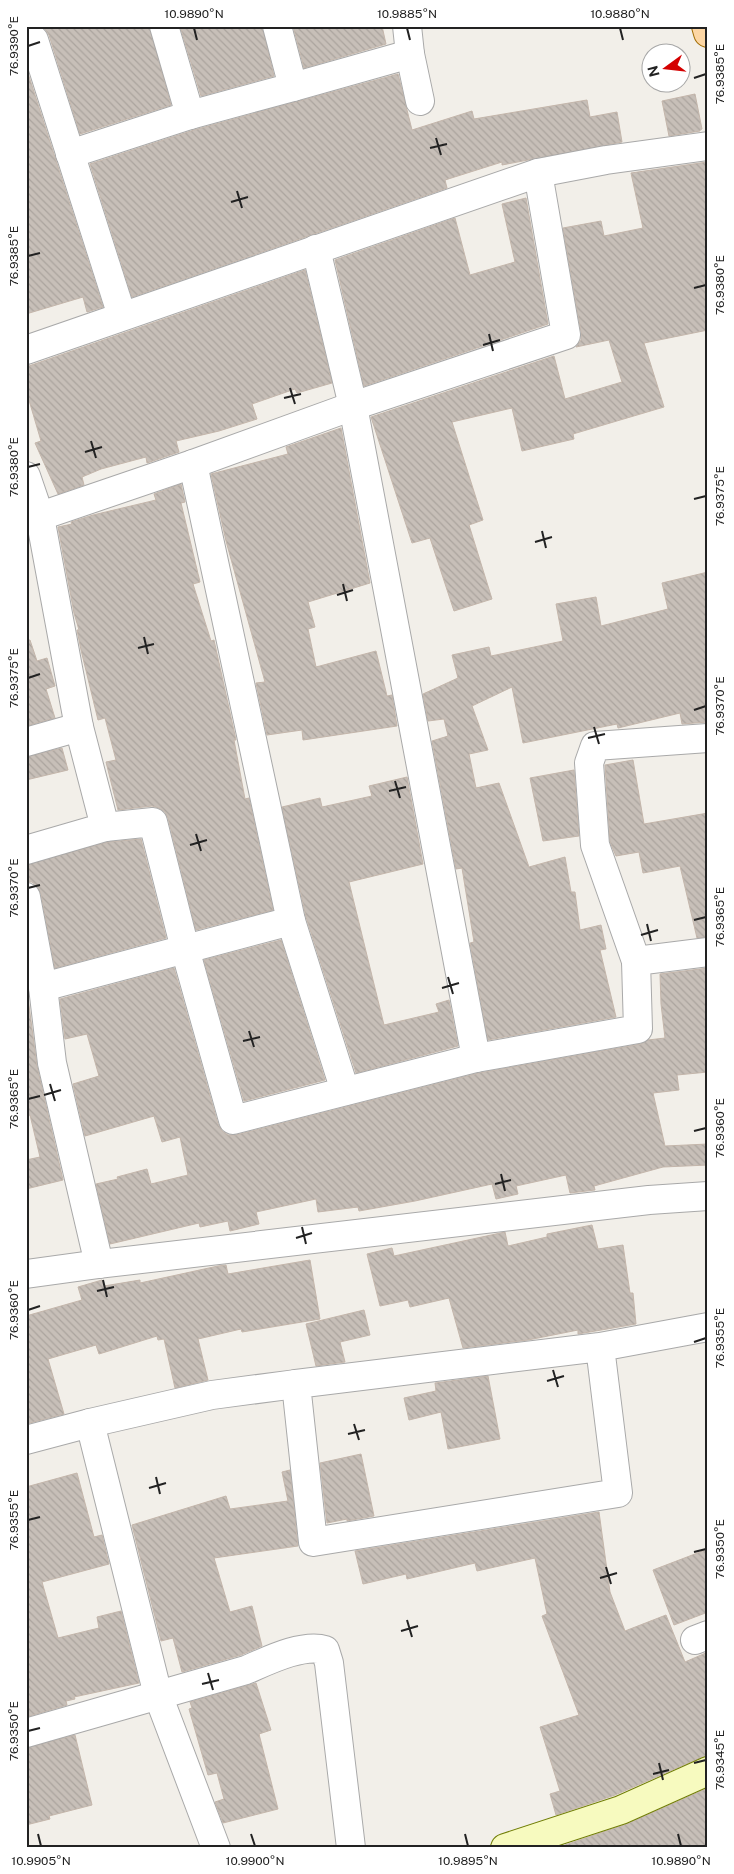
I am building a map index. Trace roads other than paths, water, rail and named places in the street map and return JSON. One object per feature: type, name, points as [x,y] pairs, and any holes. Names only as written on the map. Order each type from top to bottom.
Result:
[{"type":"main road","points":[[706,26],[708,33]]},
{"type":"street","points":[[164,26],[190,115]]},
{"type":"street","points":[[277,26],[293,87]]},
{"type":"street","points":[[407,26],[410,54],[420,101]]},
{"type":"street","points":[[34,40],[122,316]]},
{"type":"street","points":[[70,154],[190,115],[410,54]]},
{"type":"street","points":[[26,350],[538,173],[606,160],[708,146]]},
{"type":"street","points":[[33,519],[353,406],[566,335],[538,173]]},
{"type":"street","points":[[316,250],[353,406],[476,1058]]},
{"type":"street","points":[[193,464],[292,921],[345,1091]]},
{"type":"street","points":[[26,476],[33,519],[79,727],[105,827]]},
{"type":"street","points":[[26,742],[79,727]]},
{"type":"street","points":[[26,850],[105,827],[153,822],[185,949],[233,1120],[476,1058],[638,1029],[636,961],[595,845],[588,763],[595,746],[708,738]]},
{"type":"street","points":[[26,897],[43,987],[52,1062],[99,1264]]},
{"type":"street","points":[[43,987],[292,921]]},
{"type":"street","points":[[636,961],[708,952]]},
{"type":"street","points":[[26,1274],[649,1200],[708,1196]]},
{"type":"street","points":[[26,1440],[212,1395],[600,1348],[708,1327]]},
{"type":"street","points":[[296,1384],[313,1542],[618,1493],[600,1348]]},
{"type":"street","points":[[90,1423],[158,1695],[211,1846]]},
{"type":"street","points":[[26,1733],[246,1670],[274,1657],[316,1647],[325,1650],[329,1663],[351,1848]]},
{"type":"street","points":[[515,1846],[621,1810],[708,1771]]}]
